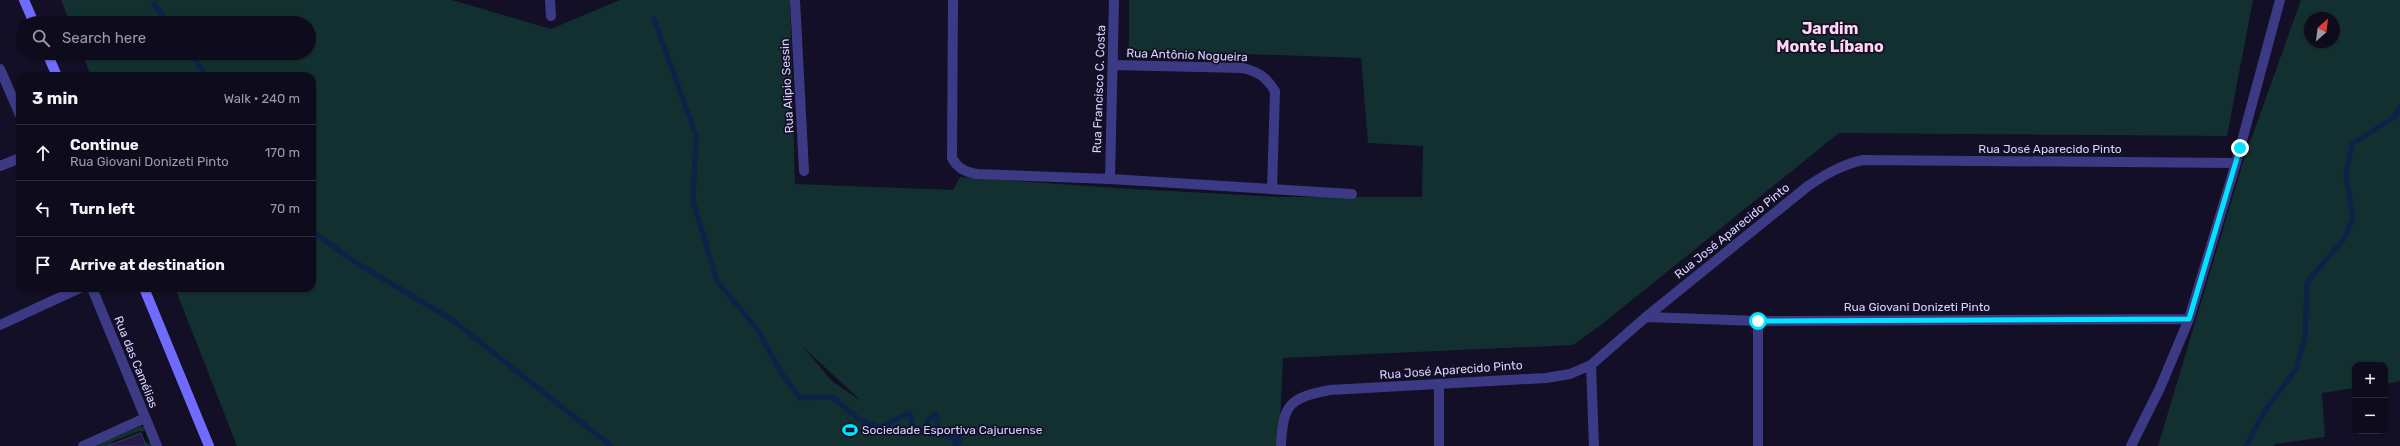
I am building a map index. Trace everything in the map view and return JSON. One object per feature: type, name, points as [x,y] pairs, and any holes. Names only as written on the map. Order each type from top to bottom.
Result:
[{"type":"main road","points":[[24,0],[31,16]]},
{"type":"main road","points":[[50,60],[54,72]]},
{"type":"main road","points":[[146,292],[209,446]]},
{"type":"street","points":[[550,0],[551,16]]},
{"type":"street","name":"Rua Alipio Sessin","points":[[795,0],[804,171]]},
{"type":"street","points":[[953,0],[952,158],[956,166],[966,172],[977,174],[1110,178],[1352,194]]},
{"type":"street","name":"Rua Francisco C. Costa","points":[[1110,178],[1114,65],[1114,0]]},
{"type":"street","points":[[2131,446],[2160,388],[2189,319],[2236,163],[2280,0]]},
{"type":"street","name":"Rua Antônio Nogueira","points":[[1114,65],[1243,68],[1258,72],[1268,80],[1275,91],[1272,189]]},
{"type":"street","points":[[0,69],[16,107]]},
{"type":"street","points":[[0,166],[16,160]]},
{"type":"street","name":"Rua José Aparecido Pinto","points":[[1281,446],[1282,425],[1286,414],[1293,403],[1304,395],[1330,390],[1546,378],[1570,374],[1591,365],[1646,317],[1808,186],[1830,171],[1846,164],[1863,160],[2236,163]]},
{"type":"street","points":[[0,325],[71,292]]},
{"type":"street","name":"Rua das Camélias","points":[[94,292],[157,446]]},
{"type":"street","name":"Rua Giovani Donizeti Pinto","points":[[1646,317],[1758,321],[2189,319]]},
{"type":"street","points":[[1758,321],[1758,446]]},
{"type":"street","points":[[1591,365],[1594,446]]},
{"type":"street","points":[[1439,385],[1439,446]]},
{"type":"street","points":[[82,446],[145,418]]},
{"type":"green space","points":[[61,0],[452,0],[551,29],[620,0],[790,0],[795,184],[953,190],[960,177],[1116,188],[1280,197],[1422,197],[1423,146],[1368,143],[1361,58],[1129,50],[1129,0],[2253,0],[2227,136],[1839,133],[1601,325],[1573,345],[1283,358],[1279,446],[237,446],[177,292],[316,292],[316,72],[89,72],[85,60],[316,60],[316,16],[67,16]],"holes":[[[803,347],[858,398],[832,381]]]},
{"type":"green space","points":[[2301,0],[2400,0],[2400,381],[2388,383],[2388,362],[2352,362],[2352,388],[2322,393],[2325,437],[2275,444],[2274,446],[2158,446],[2244,159]]},
{"type":"green space","points":[[141,426],[144,428],[152,446],[92,446]]},
{"type":"building","points":[[141,433],[146,446],[108,446]]},
{"type":"waterway","points":[[154,4],[163,16]]},
{"type":"waterway","points":[[654,19],[696,135],[693,201],[717,281],[758,330],[781,373],[800,398],[832,397],[860,420],[880,427],[909,413],[915,433],[926,430],[928,420],[935,414],[938,423],[936,433],[953,438],[958,437],[960,443],[955,443],[955,446]]},
{"type":"waterway","points":[[195,60],[204,72]]},
{"type":"waterway","points":[[2246,446],[2264,412],[2296,369],[2305,337],[2307,282],[2344,239],[2353,218],[2346,175],[2352,144],[2393,118],[2400,108]]},
{"type":"waterway","points":[[316,234],[355,262],[451,319],[611,446]]},
{"type":"place","name":"Sociedade Esportiva Cajuruense","points":[[850,430]]},
{"type":"district","name":"Jardim Monte Líbano","points":[[1830,37]]},
{"type":"route","points":[[1758,321],[2189,319],[2240,148]]}]
